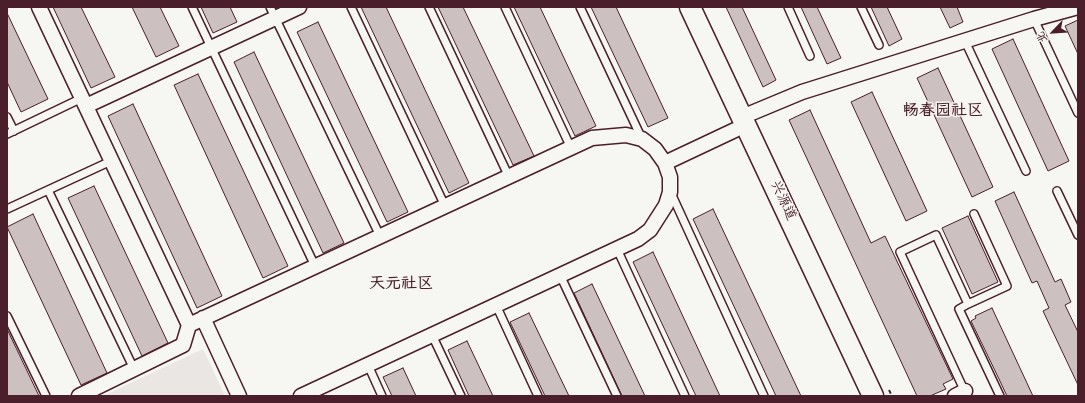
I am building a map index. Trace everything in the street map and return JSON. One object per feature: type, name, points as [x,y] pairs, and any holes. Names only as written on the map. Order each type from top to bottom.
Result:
[{"type":"main road","name":"兴源道","points":[[677,7],[739,124],[873,396]]},
{"type":"main road","name":"兴源道","points":[[690,7],[739,124],[860,396]]},
{"type":"street","points":[[39,7],[189,325],[183,345],[79,396]]},
{"type":"street","points":[[84,102],[212,47],[273,12],[299,7]]},
{"type":"street","points":[[665,163],[802,92],[1034,19],[1078,7]]},
{"type":"street","points":[[189,325],[592,138],[626,134],[642,139],[655,149],[665,163],[670,177],[670,192],[666,206],[650,230],[638,239],[304,395]]},
{"type":"street","points":[[203,318],[239,396]]},
{"type":"lane","points":[[192,7],[315,266]]},
{"type":"lane","points":[[351,7],[445,206]]},
{"type":"lane","points":[[429,7],[509,177]]},
{"type":"lane","points":[[505,7],[571,148]]},
{"type":"lane","points":[[580,7],[642,139]]},
{"type":"lane","points":[[788,7],[810,56]]},
{"type":"lane","points":[[861,7],[879,45]]},
{"type":"lane","points":[[273,12],[380,236]]},
{"type":"lane","points":[[1034,19],[1078,113]]},
{"type":"lane","points":[[964,41],[1026,171]]},
{"type":"lane","points":[[7,117],[10,132],[84,102]]},
{"type":"lane","points":[[7,209],[112,161]]},
{"type":"lane","points":[[48,190],[134,369]]},
{"type":"lane","points":[[1057,191],[1078,235]]},
{"type":"lane","points":[[670,192],[764,396]]},
{"type":"lane","points":[[974,214],[1007,286],[959,309],[1000,396]]},
{"type":"lane","points":[[962,394],[900,252],[936,235],[968,304]]},
{"type":"lane","points":[[617,249],[685,396]]},
{"type":"lane","points":[[560,275],[617,396]]},
{"type":"lane","points":[[496,305],[538,396]]},
{"type":"lane","points":[[7,316],[46,396]]},
{"type":"lane","points":[[432,335],[461,396]]},
{"type":"lane","points":[[368,365],[382,396]]},
{"type":"shaded area","points":[[203,349],[225,396],[103,396]]},
{"type":"building","points":[[53,7],[81,7],[115,77],[91,88]]},
{"type":"building","points":[[132,7],[160,7],[179,46],[156,57]]},
{"type":"building","points":[[201,7],[230,7],[237,22],[213,33]]},
{"type":"building","points":[[361,7],[386,7],[469,183],[449,193]]},
{"type":"building","points":[[438,7],[463,7],[534,156],[513,165]]},
{"type":"building","points":[[514,7],[540,7],[596,126],[575,136]]},
{"type":"building","points":[[591,7],[616,7],[668,118],[648,127]]},
{"type":"building","points":[[726,7],[742,7],[776,80],[763,87]]},
{"type":"building","points":[[801,7],[817,7],[841,58],[827,64]]},
{"type":"building","points":[[871,7],[887,7],[902,39],[889,46]]},
{"type":"building","points":[[940,7],[957,7],[963,22],[950,28]]},
{"type":"building","points":[[7,13],[48,99],[21,112],[7,82]]},
{"type":"building","points":[[1078,20],[1078,54],[1065,26]]},
{"type":"building","points":[[318,22],[408,212],[387,222],[297,32]]},
{"type":"building","points":[[1013,39],[1069,161],[1048,171],[992,49]]},
{"type":"building","points":[[254,52],[344,243],[323,253],[234,62]]},
{"type":"building","points":[[938,68],[993,187],[972,197],[917,78]]},
{"type":"building","points":[[198,74],[288,266],[263,278],[174,85]]},
{"type":"building","points":[[872,92],[927,211],[906,221],[851,102]]},
{"type":"building","points":[[133,104],[222,296],[197,308],[108,116]]},
{"type":"building","points":[[810,110],[871,243],[885,236],[953,379],[943,384],[946,389],[930,396],[917,396],[789,120]]},
{"type":"building","points":[[94,186],[168,343],[142,356],[68,198]]},
{"type":"building","points":[[1014,192],[1055,282],[1061,279],[1071,302],[1065,305],[1078,332],[1078,385],[1043,311],[1049,308],[1037,281],[1032,283],[995,201]]},
{"type":"building","points":[[713,209],[801,396],[776,396],[693,219]]},
{"type":"building","points":[[33,214],[107,373],[81,385],[7,227]]},
{"type":"building","points":[[968,216],[998,282],[972,294],[942,228]]},
{"type":"building","points":[[653,252],[720,396],[696,396],[633,262]]},
{"type":"building","points":[[592,284],[645,396],[622,396],[574,293]]},
{"type":"building","points":[[992,308],[1033,396],[1007,396],[971,321],[976,318],[975,316]]},
{"type":"building","points":[[529,313],[569,396],[545,396],[510,322]]},
{"type":"building","points":[[7,329],[39,396],[7,396]]},
{"type":"building","points":[[467,341],[493,396],[469,396],[448,350]]},
{"type":"building","points":[[403,368],[416,396],[392,396],[383,377]]},
{"type":"district","name":"畅春园社区","points":[[943,112]]},
{"type":"district","name":"天元社区","points":[[401,285]]}]
